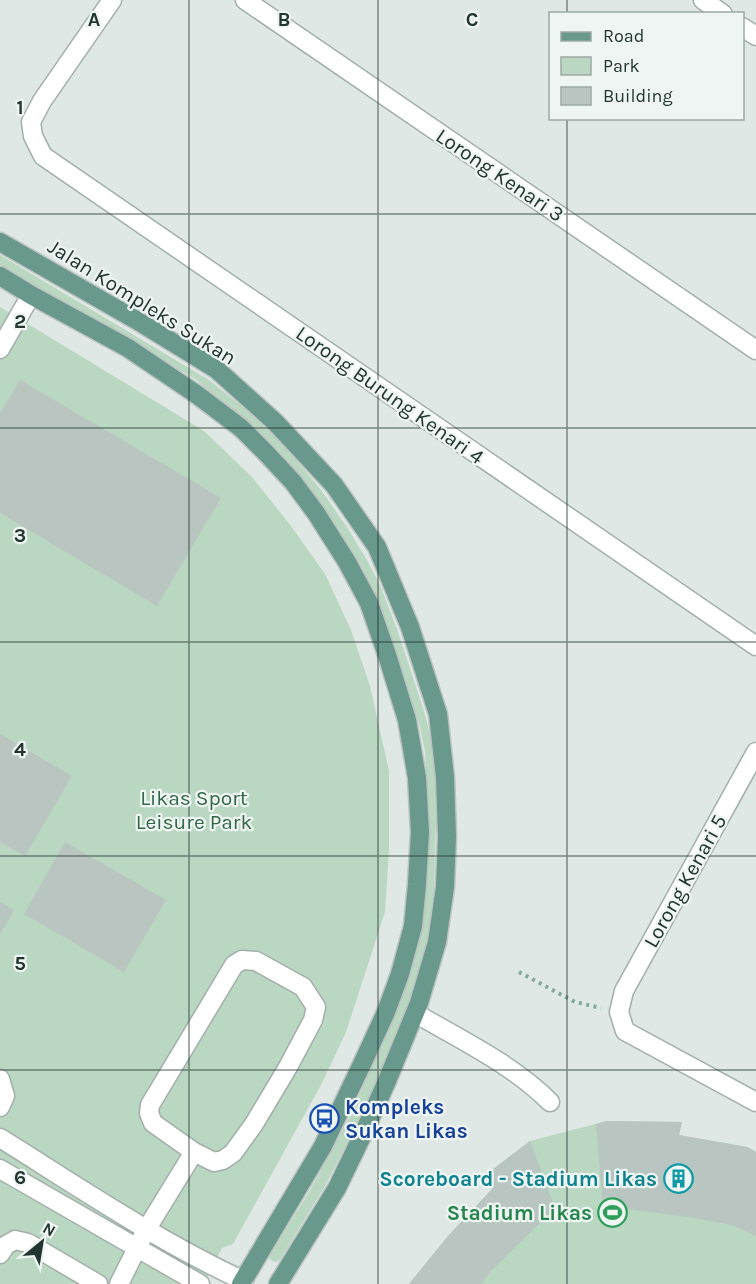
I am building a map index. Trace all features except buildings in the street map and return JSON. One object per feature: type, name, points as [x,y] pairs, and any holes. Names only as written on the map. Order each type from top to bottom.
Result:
[{"type":"main road","name":"Jalan Kompleks Sukan","points":[[0,242],[216,369],[275,422],[334,485],[377,547],[410,627],[438,714],[445,777],[447,837],[445,887],[437,942],[420,1003],[387,1081],[337,1188],[278,1284]]},
{"type":"main road","points":[[0,276],[128,348],[196,394],[241,428],[293,482],[347,562],[369,603],[407,720],[417,778],[420,832],[413,926],[400,974],[386,1012],[323,1146],[243,1282]]},
{"type":"street","name":"Lorong Burung Kenari 4","points":[[112,0],[42,101],[31,122],[33,136],[43,156],[756,646]]},
{"type":"street","name":"Lorong Kenari 3","points":[[245,0],[756,350]]},
{"type":"street","points":[[703,0],[720,12]]},
{"type":"street","points":[[0,349],[32,295]]},
{"type":"street","name":"Lorong Kenari 5","points":[[619,1012],[624,991],[756,752]]},
{"type":"street","points":[[242,960],[256,961],[303,987],[316,1007],[313,1020],[254,1124],[233,1153],[224,1160],[214,1162],[194,1152],[153,1123],[149,1113],[150,1105],[234,965],[242,960]]},
{"type":"street","points":[[619,1012],[626,1031],[756,1102]]},
{"type":"street","points":[[415,1013],[510,1069],[550,1102]]},
{"type":"street","points":[[0,1079],[6,1096],[0,1107]]},
{"type":"street","points":[[0,1138],[146,1230],[243,1282]]},
{"type":"street","points":[[119,1284],[146,1230],[194,1152]]},
{"type":"street","points":[[0,1169],[200,1284]]},
{"type":"street","points":[[0,1254],[6,1245],[15,1240],[28,1243],[98,1284]]},
{"type":"path","points":[[519,972],[575,1002],[619,1012]]},
{"type":"green space","points":[[0,255],[209,380],[281,441],[321,490],[368,562],[380,585],[397,629],[424,711],[435,763],[436,822],[434,891],[427,949],[421,972],[364,1111],[325,1186],[280,1260],[276,1262],[269,1258],[271,1253],[309,1192],[352,1112],[412,969],[419,934],[428,812],[425,751],[419,723],[377,599],[361,565],[326,510],[279,451],[255,428],[195,379],[0,265]]},
{"type":"green space","name":"Likas Sport Leisure Park","points":[[0,307],[204,431],[252,477],[325,574],[351,630],[370,686],[389,771],[389,849],[385,912],[346,1032],[322,1083],[233,1244],[222,1248],[204,1284],[0,1284]]},
{"type":"green space","name":"Stadium Likas","points":[[607,1121],[682,1122],[679,1135],[747,1147],[756,1152],[756,1284],[409,1284],[448,1236],[492,1189],[483,1177],[530,1141]]},
{"type":"place","name":"Kompleks Sukan Likas","points":[[324,1119]]},
{"type":"place","name":"Scoreboard - Stadium Likas","points":[[678,1179]]},
{"type":"place","name":"Stadium Likas","points":[[613,1213]]}]
